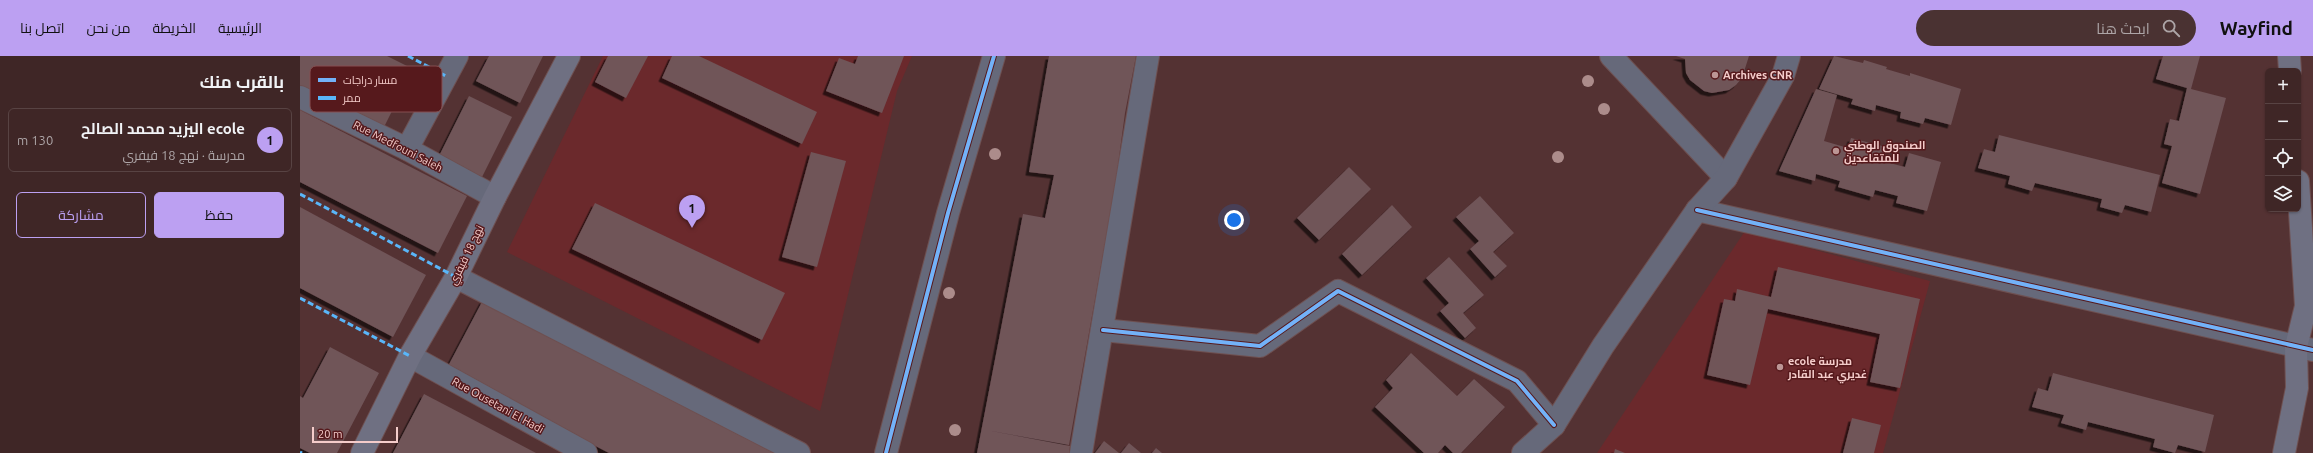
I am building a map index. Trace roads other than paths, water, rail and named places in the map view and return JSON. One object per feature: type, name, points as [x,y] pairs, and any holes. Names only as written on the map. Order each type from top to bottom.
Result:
[{"type":"main road","name":"نهج 18 فيفري","points":[[362,453],[410,356],[456,277],[495,197],[569,56]]},
{"type":"main road","points":[[2289,56],[2290,68]]},
{"type":"main road","points":[[2284,453],[2305,349],[2306,306],[2300,212]]},
{"type":"street","points":[[442,84],[457,56]]},
{"type":"street","points":[[886,453],[948,213],[994,56]]},
{"type":"street","points":[[1081,453],[1103,330],[1148,56]]},
{"type":"street","points":[[1611,56],[1726,178]]},
{"type":"street","points":[[1523,453],[1554,425],[1603,346],[1697,210],[1726,178],[1783,76],[1789,56]]},
{"type":"street","name":"Rue Medfouni Saleh","points":[[300,96],[310,101]]},
{"type":"street","name":"Rue Medfouni Saleh","points":[[332,112],[407,149],[495,197]]},
{"type":"street","points":[[407,149],[427,112]]},
{"type":"street","points":[[1697,210],[2305,349]]},
{"type":"street","points":[[456,277],[799,453]]},
{"type":"street","points":[[1103,330],[1260,346],[1338,291],[1517,381],[1554,425]]},
{"type":"street","name":"Rue Ousetani El Hadi","points":[[410,356],[586,453]]},
{"type":"place","name":"Archives CNR","points":[[1715,75]]},
{"type":"place","name":"الصندوق الوطني للمتقاعدين","points":[[1836,151]]},
{"type":"place","name":"ecole اليزيد محمد الصالح","points":[[692,228]]},
{"type":"place","name":"ecole مدرسة غديري عبد القادر","points":[[1780,367]]}]
